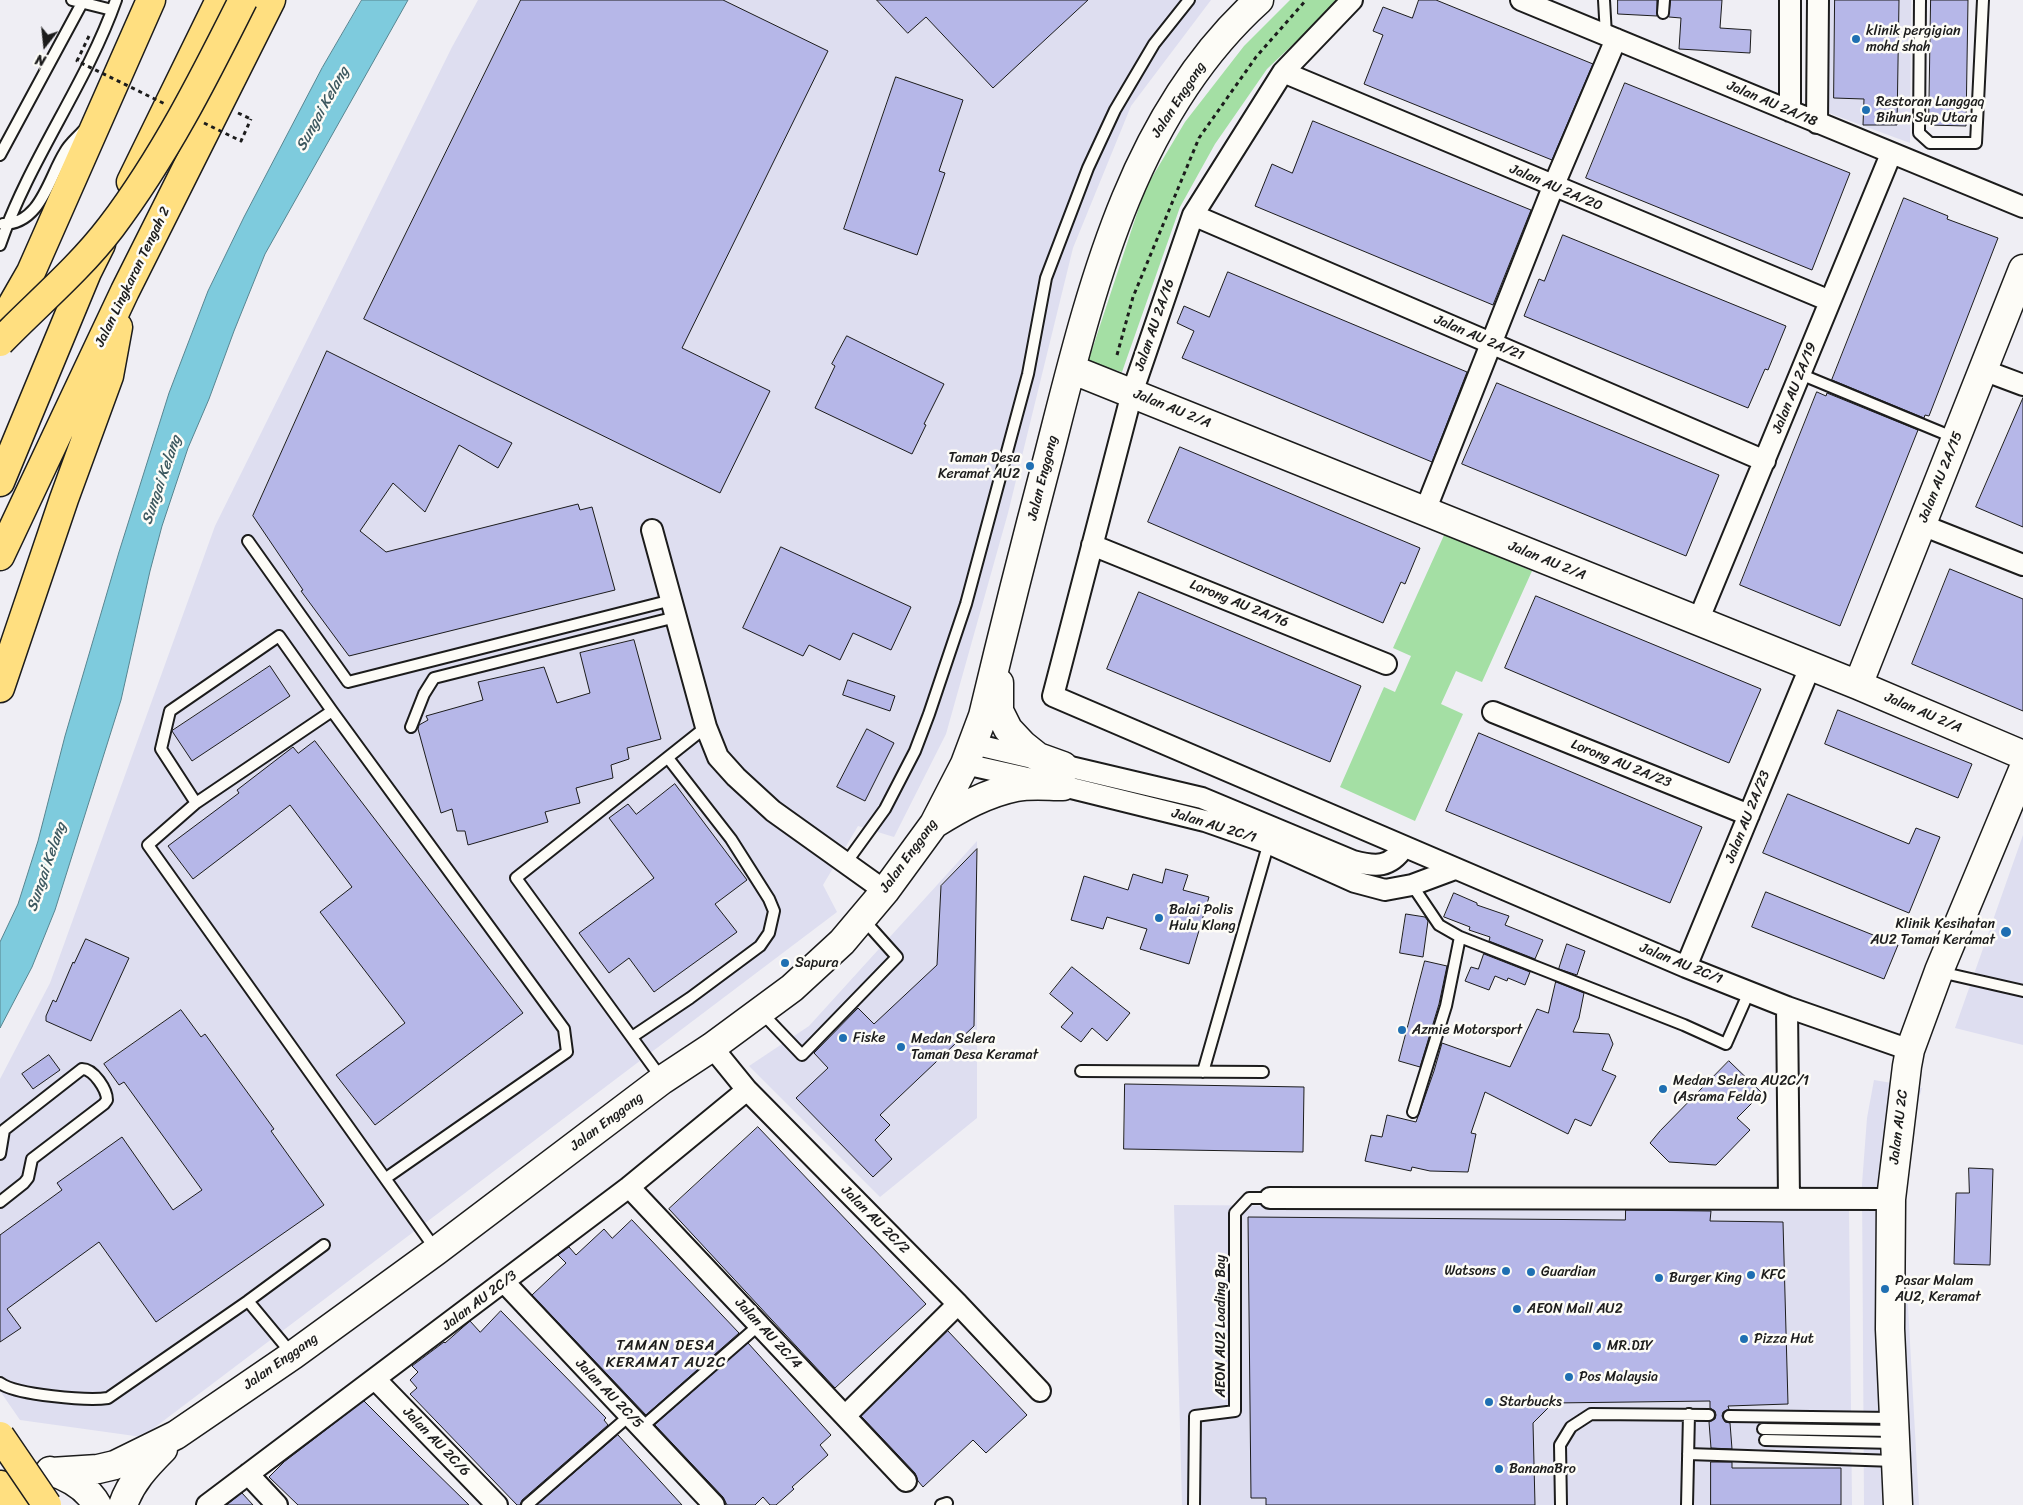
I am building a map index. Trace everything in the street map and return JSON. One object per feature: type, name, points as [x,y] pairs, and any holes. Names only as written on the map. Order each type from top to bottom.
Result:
[{"type":"highway","points":[[0,356],[31,272],[151,0]]},
{"type":"highway","points":[[1,480],[87,272],[220,0]]},
{"type":"highway","points":[[0,342],[65,279],[110,227],[153,166],[207,71],[242,0]]},
{"type":"highway","name":"Jalan Lingkaran Tengah 2","points":[[0,556],[125,291],[271,0]]},
{"type":"highway","points":[[0,326],[31,272]]},
{"type":"highway","points":[[0,688],[64,499],[109,376],[125,291]]},
{"type":"highway","points":[[0,1444],[41,1470]]},
{"type":"highway","points":[[0,1444],[47,1505]]},
{"type":"highway","points":[[0,1485],[16,1505]]},
{"type":"main road","name":"Jalan Enggang","points":[[0,1478],[10,1473],[41,1470],[98,1469],[115,1465],[176,1435],[293,1355],[436,1251],[662,1080],[760,1012],[792,988],[842,942],[884,891],[934,824],[969,754],[983,716],[1091,295],[1129,189],[1156,135],[1184,88],[1215,46],[1259,0]]},
{"type":"main road","name":"Jalan AU 2A/15","points":[[1858,685],[2023,270]]},
{"type":"main road","name":"Jalan AU 2/A","points":[[1071,369],[1858,685],[2023,754]]},
{"type":"main road","points":[[998,652],[999,711],[1008,729],[1023,745],[1063,776]]},
{"type":"main road","name":"Jalan AU 2C","points":[[1898,1505],[1890,1330],[1891,1199],[1910,1050],[1939,971],[2023,770]]},
{"type":"main road","points":[[934,824],[967,804],[1017,787],[1063,776]]},
{"type":"main road","name":"Jalan Enggang","points":[[123,1505],[142,1470],[176,1435]]},
{"type":"main road","points":[[41,1470],[74,1481],[92,1497],[97,1505]]},
{"type":"street","name":"Jalan AU 2A/16","points":[[1052,696],[1132,394],[1193,215],[1283,72],[1352,0]]},
{"type":"street","name":"Jalan AU 2A/18","points":[[1521,0],[2023,207]]},
{"type":"street","points":[[1790,0],[1790,111]]},
{"type":"street","points":[[1817,123],[1818,0]]},
{"type":"street","points":[[1424,511],[1492,343],[1611,37]]},
{"type":"street","name":"Jalan AU 2A/20","points":[[1283,72],[1553,187],[1830,301]]},
{"type":"street","name":"Jalan AU 2A/19","points":[[1698,622],[1891,154]]},
{"type":"street","name":"Jalan AU 2A/21","points":[[1193,215],[1765,461]]},
{"type":"street","points":[[1983,370],[2023,385]]},
{"type":"street","points":[[1922,525],[2023,565]]},
{"type":"street","points":[[652,530],[706,727],[718,757],[736,777],[773,811],[884,891]]},
{"type":"street","name":"Lorong AU 2A/16","points":[[1092,545],[1386,664]]},
{"type":"street","name":"Jalan AU 2A/23","points":[[1686,967],[1810,666]]},
{"type":"street","name":"Jalan AU 2C/1","points":[[1052,696],[1686,967],[1749,992],[1910,1050]]},
{"type":"street","name":"Lorong AU 2A/23","points":[[1493,712],[1749,815]]},
{"type":"street","name":"Jalan AU 2C/1","points":[[969,754],[1063,776],[1206,821],[1270,834],[1368,865],[1384,864],[1396,860],[1404,847]]},
{"type":"street","name":"Jalan AU 2C/1","points":[[1270,834],[1355,882],[1385,890],[1412,885],[1455,869]]},
{"type":"street","points":[[1788,1006],[1789,1199]]},
{"type":"street","name":"Jalan AU 2C/2","points":[[712,1047],[747,1090],[1040,1390]]},
{"type":"street","name":"Jalan AU 2C/3","points":[[207,1505],[505,1283],[629,1187],[747,1090]]},
{"type":"street","name":"Jalan AU 2C/4","points":[[629,1187],[906,1481]]},
{"type":"street","points":[[1270,1198],[1891,1199]]},
{"type":"street","name":"Jalan AU 2C/5","points":[[505,1283],[714,1505]]},
{"type":"street","points":[[845,1416],[958,1304]]},
{"type":"street","name":"Jalan AU 2C/6","points":[[374,1379],[497,1505]]},
{"type":"street","points":[[248,1474],[277,1505]]},
{"type":"lane","points":[[0,245],[4,224],[100,41],[116,0]]},
{"type":"lane","points":[[846,863],[885,810],[915,751],[929,714],[966,604],[1028,374],[1046,278],[1084,177],[1116,110],[1154,44],[1189,0]]},
{"type":"lane","points":[[1604,0],[1611,37]]},
{"type":"lane","points":[[1663,12],[1664,0]]},
{"type":"lane","points":[[1920,0],[1919,133],[1930,143],[1976,143],[1983,0]]},
{"type":"lane","points":[[0,155],[77,1],[112,10]]},
{"type":"lane","points":[[4,224],[20,221],[36,208],[65,150],[100,113]]},
{"type":"lane","points":[[1800,374],[1956,438]]},
{"type":"lane","points":[[248,541],[348,682],[674,609]]},
{"type":"lane","points":[[411,727],[424,694],[434,678],[674,609]]},
{"type":"lane","points":[[196,803],[161,749],[170,711],[278,636],[564,1029],[567,1052],[386,1178]]},
{"type":"lane","points":[[332,712],[196,803],[148,845],[436,1251]]},
{"type":"lane","points":[[662,1080],[516,878],[706,727]]},
{"type":"lane","points":[[632,1037],[690,998],[760,946],[770,933],[774,911],[768,898],[731,839],[668,758]]},
{"type":"lane","points":[[1203,1072],[1270,834]]},
{"type":"lane","points":[[1412,885],[1439,925],[1460,938],[1684,1025],[1726,1044],[1749,992]]},
{"type":"lane","points":[[760,1012],[802,1056],[897,957],[862,918]]},
{"type":"lane","points":[[1413,1112],[1446,1006],[1460,938]]},
{"type":"lane","points":[[1939,971],[2023,991]]},
{"type":"lane","points":[[0,1154],[4,1130],[82,1069],[92,1072],[107,1094],[107,1100],[32,1159],[28,1178],[0,1202]]},
{"type":"lane","points":[[1082,1071],[1263,1072]]},
{"type":"lane","name":"AEON AU2 Loading Bay","points":[[1194,1505],[1195,1416],[1235,1411],[1235,1213],[1249,1198],[1270,1198]]},
{"type":"lane","points":[[0,1383],[15,1390],[95,1400],[108,1398],[248,1301],[324,1245]]},
{"type":"lane","points":[[248,1301],[293,1355]]},
{"type":"lane","points":[[527,1505],[759,1325]]},
{"type":"lane","points":[[1561,1505],[1560,1445],[1571,1427],[1590,1414],[1709,1415]]},
{"type":"lane","points":[[1687,1505],[1689,1414]]},
{"type":"lane","points":[[1729,1416],[1895,1438]]},
{"type":"lane","points":[[1763,1429],[1895,1438]]},
{"type":"lane","points":[[1765,1440],[1895,1438]]},
{"type":"lane","points":[[1688,1454],[1895,1438]]},
{"type":"path","points":[[1116,356],[1133,297],[1199,138],[1256,57],[1306,0]]},
{"type":"path","points":[[89,36],[77,60],[172,107]]},
{"type":"path","points":[[197,120],[240,140],[251,119]]},
{"type":"shaded area","points":[[478,0],[1211,0],[1131,106],[1073,248],[1008,513],[946,734],[894,837],[858,826],[823,885],[837,912],[142,1437],[20,1420],[0,1391],[0,1079],[50,983],[215,526],[452,47]]},
{"type":"shaded area","points":[[1826,0],[1911,0],[1910,143],[1826,112]]},
{"type":"shaded area","name":"Klinik Kesihatan AU2 Taman Keramat","points":[[2023,835],[2023,1045],[1955,1028]]},
{"type":"shaded area","points":[[977,841],[977,1118],[880,1197],[749,1066],[809,1026]]},
{"type":"shaded area","name":"Pasar Malam AU2, Keramat","points":[[1874,1080],[1922,1088],[1909,1132],[1902,1197],[1919,1505],[1864,1505],[1862,1184],[1867,1118]]},
{"type":"shaded area","name":"AEON Mall AU2","points":[[1174,1205],[1849,1209],[1852,1505],[1182,1505]]},
{"type":"green space","points":[[1290,0],[1340,0],[1267,69],[1215,144],[1180,207],[1122,372],[1088,362],[1145,189],[1185,122],[1244,46]]},
{"type":"green space","points":[[1445,533],[1532,571],[1482,682],[1456,671],[1441,704],[1463,714],[1415,821],[1340,787],[1384,687],[1395,692],[1411,656],[1393,648]]},
{"type":"water","name":"Sungai Kelang","points":[[362,0],[408,0],[265,254],[234,331],[209,399],[188,448],[162,526],[121,700],[55,910],[32,967],[0,1028],[0,942],[18,904],[38,841],[65,736],[119,552],[169,393],[208,291],[244,217],[322,68]]},
{"type":"building","points":[[521,0],[723,0],[828,51],[682,348],[770,391],[720,493],[364,319]]},
{"type":"building","points":[[877,0],[1088,0],[993,88],[926,17],[908,33]]},
{"type":"building","points":[[1419,0],[1436,0],[1593,64],[1552,160],[1364,84],[1383,35],[1373,31],[1383,7],[1412,18]]},
{"type":"building","points":[[1618,0],[1657,0],[1657,16],[1618,14]]},
{"type":"building","points":[[1671,0],[1722,0],[1720,28],[1751,30],[1750,53],[1679,49],[1681,18],[1669,17]]},
{"type":"building","points":[[1835,0],[1899,0],[1897,125],[1863,125],[1864,99],[1834,98]]},
{"type":"building","points":[[1931,0],[1968,0],[1966,126],[1929,125]]},
{"type":"building","points":[[896,77],[963,100],[939,171],[945,173],[917,255],[844,229]]},
{"type":"building","points":[[1625,83],[1850,173],[1812,270],[1586,178]]},
{"type":"building","points":[[1313,121],[1531,210],[1493,305],[1255,206],[1272,164],[1292,173]]},
{"type":"building","points":[[1904,198],[1948,216],[1947,219],[1998,238],[1929,416],[1925,415],[1924,418],[1832,380]]},
{"type":"building","points":[[1563,235],[1786,326],[1768,370],[1765,369],[1748,408],[1524,316],[1539,279],[1544,281]]},
{"type":"building","points":[[1228,272],[1467,372],[1432,462],[1182,358],[1194,331],[1177,323],[1184,306],[1209,317]]},
{"type":"building","points":[[847,336],[944,384],[924,424],[926,425],[912,454],[815,408],[835,366],[832,364]]},
{"type":"building","points":[[327,351],[512,443],[498,468],[459,445],[425,512],[393,483],[360,531],[386,552],[578,504],[580,510],[592,507],[615,590],[349,656],[301,591],[303,590],[253,516]]},
{"type":"building","points":[[1497,383],[1719,475],[1686,556],[1462,464]]},
{"type":"building","points":[[1817,392],[1826,396],[1827,393],[1918,430],[1840,626],[1740,585]]},
{"type":"building","points":[[2023,398],[2023,527],[1976,507]]},
{"type":"building","points":[[1180,447],[1420,548],[1405,584],[1401,582],[1383,623],[1148,522]]},
{"type":"building","points":[[781,547],[911,607],[891,650],[853,633],[840,660],[809,645],[803,656],[743,628]]},
{"type":"building","points":[[1950,569],[2023,599],[2023,711],[1912,664]]},
{"type":"building","points":[[1139,592],[1361,686],[1330,762],[1107,669]]},
{"type":"building","points":[[1536,596],[1761,689],[1729,763],[1505,668]]},
{"type":"building","points":[[634,640],[661,739],[627,748],[629,759],[611,765],[613,778],[576,788],[580,803],[545,812],[548,822],[468,845],[465,831],[457,831],[452,809],[441,813],[418,729],[419,725],[428,720],[426,716],[483,700],[478,682],[544,667],[557,703],[590,693],[580,653]]},
{"type":"building","points":[[270,666],[290,696],[192,761],[172,731]]},
{"type":"building","points":[[848,680],[895,696],[890,711],[843,695]]},
{"type":"building","points":[[1838,710],[1972,764],[1958,798],[1825,744]]},
{"type":"building","points":[[867,729],[894,743],[865,801],[837,787]]},
{"type":"building","points":[[1479,733],[1702,827],[1670,903],[1446,811]]},
{"type":"building","points":[[315,741],[523,1013],[375,1125],[336,1075],[405,1023],[320,912],[352,887],[290,805],[193,879],[168,846],[239,793],[237,790],[293,747],[298,753]]},
{"type":"building","points":[[675,784],[747,880],[715,904],[737,932],[654,992],[629,958],[609,973],[579,933],[654,878],[609,818],[628,804],[636,814]]},
{"type":"building","points":[[1788,794],[1909,844],[1916,828],[1940,837],[1909,913],[1763,853]]},
{"type":"building","name":"Medan Selera Taman Desa Keramat","points":[[977,849],[974,1026],[880,1115],[890,1125],[875,1140],[892,1159],[873,1177],[796,1098],[828,1068],[814,1053],[858,1008],[874,1024],[937,965],[941,886]]},
{"type":"building","points":[[1166,869],[1188,875],[1183,890],[1209,897],[1189,964],[1140,949],[1147,929],[1107,917],[1103,929],[1071,920],[1084,876],[1128,890],[1133,874],[1162,883]]},
{"type":"building","points":[[1766,892],[1898,945],[1884,979],[1752,927]]},
{"type":"building","points":[[1454,893],[1477,903],[1477,905],[1509,916],[1505,925],[1543,940],[1535,959],[1489,941],[1490,937],[1469,930],[1470,927],[1444,917]]},
{"type":"building","points":[[1406,914],[1425,917],[1428,921],[1423,957],[1400,953]]},
{"type":"building","points":[[86,939],[129,958],[91,1041],[46,1021],[46,1016],[53,1000],[56,1002],[73,962]]},
{"type":"building","points":[[1567,944],[1585,951],[1577,975],[1559,969]]},
{"type":"building","points":[[1484,954],[1530,972],[1525,985],[1508,978],[1507,981],[1495,976],[1489,990],[1465,981],[1471,967],[1478,969]]},
{"type":"building","points":[[1425,961],[1447,966],[1439,1004],[1420,1067],[1399,1061]]},
{"type":"building","points":[[1072,967],[1130,1013],[1107,1041],[1092,1028],[1081,1042],[1061,1027],[1073,1013],[1050,994]]},
{"type":"building","points":[[1556,982],[1584,993],[1579,1018],[1573,1032],[1609,1034],[1613,1044],[1602,1070],[1616,1076],[1591,1126],[1575,1119],[1568,1134],[1485,1092],[1471,1133],[1476,1134],[1468,1172],[1430,1171],[1412,1167],[1411,1171],[1365,1161],[1371,1135],[1382,1137],[1387,1115],[1416,1122],[1442,1043],[1510,1067],[1537,1009],[1548,1013]]},
{"type":"building","points":[[181,1010],[201,1037],[205,1034],[274,1129],[271,1131],[324,1205],[156,1322],[99,1242],[7,1309],[21,1328],[0,1342],[0,1235],[62,1190],[57,1183],[122,1137],[173,1210],[202,1190],[124,1082],[119,1085],[104,1064]]},
{"type":"building","points":[[49,1055],[60,1070],[33,1089],[22,1074]]},
{"type":"building","points":[[1729,1061],[1762,1093],[1737,1118],[1750,1130],[1716,1165],[1669,1162],[1650,1143]]},
{"type":"building","points":[[1125,1084],[1304,1087],[1303,1152],[1124,1149]]},
{"type":"building","points":[[758,1127],[926,1304],[835,1388],[669,1209]]},
{"type":"building","points":[[1969,1168],[1993,1169],[1990,1265],[1954,1264],[1956,1193],[1969,1193]]},
{"type":"building","name":"AEON Mall AU2","points":[[1626,1210],[1711,1211],[1710,1221],[1783,1222],[1788,1404],[1728,1406],[1729,1409],[1723,1412],[1722,1416],[1725,1422],[1730,1423],[1732,1449],[1711,1448],[1709,1422],[1715,1419],[1716,1415],[1715,1411],[1710,1408],[1710,1401],[1553,1403],[1533,1423],[1535,1505],[1266,1505],[1266,1498],[1251,1498],[1248,1217],[1625,1220]]},
{"type":"building","points":[[632,1220],[739,1333],[646,1415],[532,1295],[566,1263],[558,1255],[569,1247],[576,1255],[604,1229],[612,1238]]},
{"type":"building","points":[[501,1311],[606,1418],[604,1420],[608,1425],[522,1500],[520,1505],[517,1505],[410,1394],[417,1388],[410,1380],[418,1372],[412,1366],[445,1343],[470,1321],[480,1332]]},
{"type":"building","points":[[948,1331],[1027,1415],[986,1453],[973,1440],[923,1487],[915,1473],[861,1416]]},
{"type":"building","points":[[748,1343],[831,1435],[820,1445],[828,1455],[792,1487],[794,1489],[776,1505],[770,1505],[763,1497],[755,1505],[727,1505],[723,1497],[655,1425]]},
{"type":"building","points":[[364,1401],[469,1505],[298,1505],[269,1477],[284,1462]]},
{"type":"building","points":[[618,1435],[682,1505],[537,1505]]},
{"type":"building","points":[[1711,1462],[1732,1462],[1732,1468],[1841,1468],[1841,1505],[1711,1505]]},
{"type":"building","points":[[242,1493],[253,1505],[227,1505]]},
{"type":"place","name":"klinik pergigian mohd shah","points":[[1856,39]]},
{"type":"place","name":"Restoran Langgaq Bihun Sup Utara","points":[[1866,110]]},
{"type":"place","name":"Taman Desa Keramat AU2","points":[[1030,466]]},
{"type":"place","name":"Balai Polis Hulu Klang","points":[[1159,918]]},
{"type":"place","name":"Klinik Kesihatan AU2 Taman Keramat","points":[[2006,932]]},
{"type":"place","name":"Sapura","points":[[785,963]]},
{"type":"place","name":"Azmie Motorsport","points":[[1402,1030]]},
{"type":"place","name":"Fiske","points":[[843,1038]]},
{"type":"place","name":"Medan Selera Taman Desa Keramat","points":[[901,1047]]},
{"type":"place","name":"Medan Selera AU2C/1 (Asrama Felda)","points":[[1663,1089]]},
{"type":"place","name":"Watsons","points":[[1506,1271]]},
{"type":"place","name":"Guardian","points":[[1531,1272]]},
{"type":"place","name":"KFC","points":[[1751,1275]]},
{"type":"place","name":"Burger King","points":[[1659,1278]]},
{"type":"place","name":"Pasar Malam AU2, Keramat","points":[[1885,1289]]},
{"type":"place","name":"AEON Mall AU2","points":[[1517,1309]]},
{"type":"place","name":"Pizza Hut","points":[[1744,1339]]},
{"type":"place","name":"MR.DIY","points":[[1597,1346]]},
{"type":"place","name":"Pos Malaysia","points":[[1569,1377]]},
{"type":"place","name":"Starbucks","points":[[1489,1402]]},
{"type":"place","name":"BananaBro","points":[[1499,1469]]},
{"type":"district","name":"TAMAN DESA KERAMAT AU2C","points":[[666,1354]]}]
